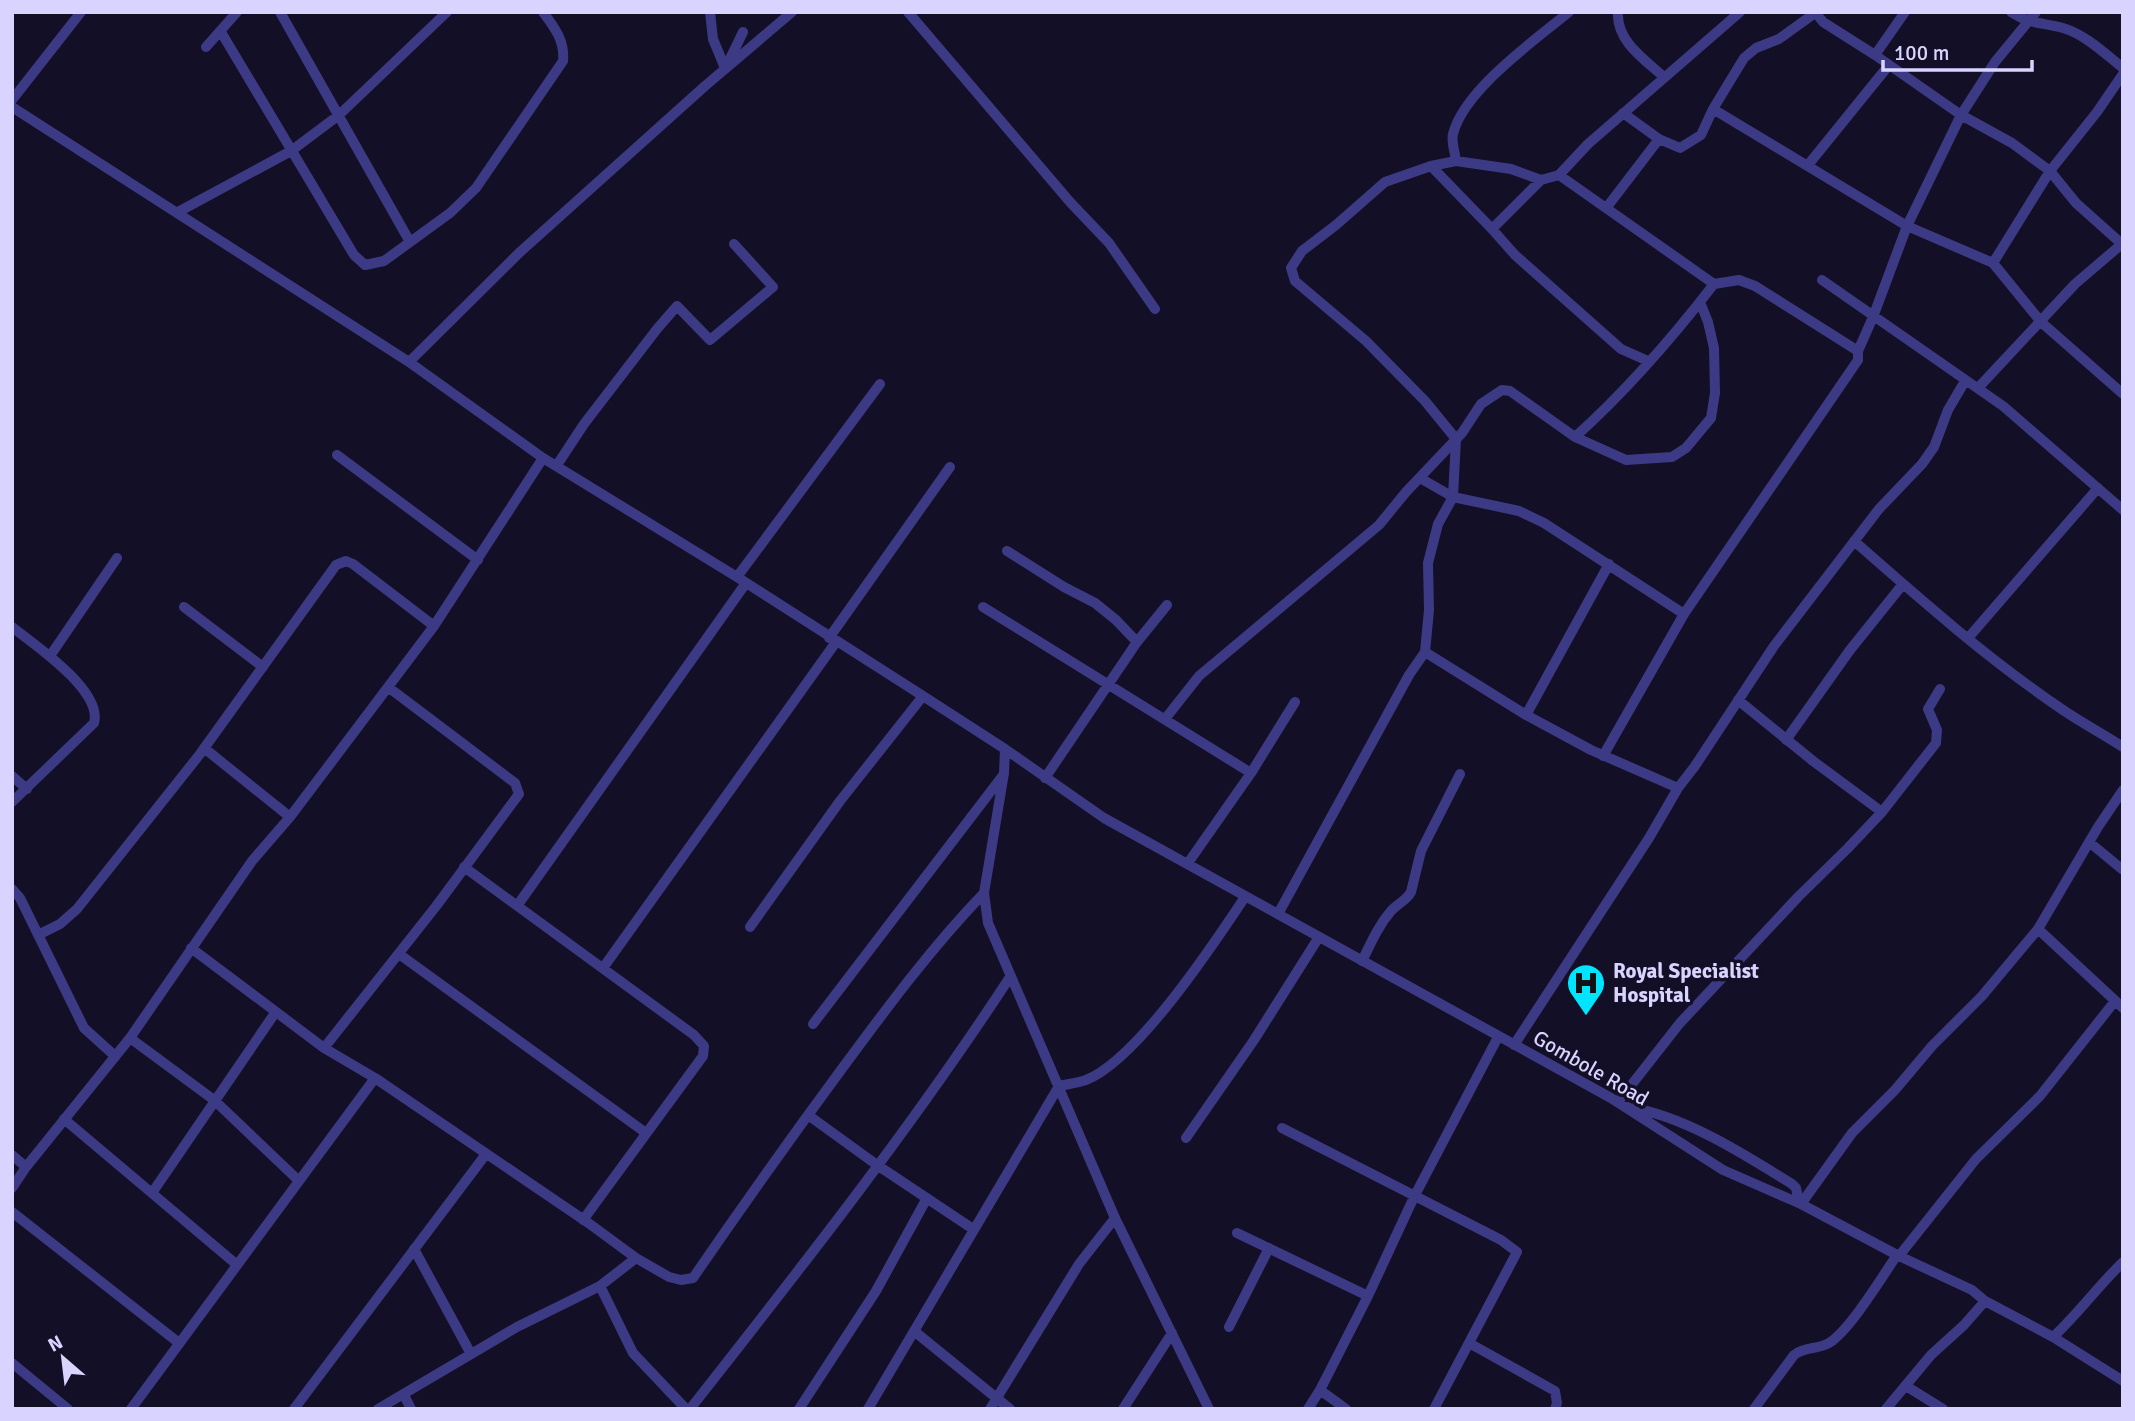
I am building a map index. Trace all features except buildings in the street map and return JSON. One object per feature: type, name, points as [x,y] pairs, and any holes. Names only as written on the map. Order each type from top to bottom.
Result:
[{"type":"street","points":[[12,100],[81,12]]},
{"type":"street","points":[[206,47],[237,12]]},
{"type":"street","points":[[280,12],[410,242]]},
{"type":"street","points":[[178,212],[291,151],[339,115],[447,12]]},
{"type":"street","points":[[221,32],[354,255],[366,265],[384,261],[450,213],[476,188],[563,61],[561,38],[543,12]]},
{"type":"street","points":[[710,12],[713,39],[725,68]]},
{"type":"street","points":[[409,362],[519,253],[725,68],[792,12]]},
{"type":"street","points":[[908,12],[1070,202],[1109,243],[1156,309]]},
{"type":"street","points":[[1456,161],[1452,136],[1458,121],[1482,86],[1569,12]]},
{"type":"street","points":[[1618,12],[1618,28],[1623,38],[1664,77]]},
{"type":"street","points":[[1492,229],[1541,180],[1559,175],[1588,144],[1740,12]]},
{"type":"street","points":[[1875,55],[1905,12]]},
{"type":"street","points":[[2011,12],[2027,22],[2063,28],[2083,37],[2123,68]]},
{"type":"street","points":[[1603,756],[1685,614],[1858,360],[1858,351],[1907,226],[1961,115],[1995,62],[2036,12]]},
{"type":"street","points":[[1623,113],[1659,139],[1680,148],[1701,135],[1713,109],[1744,58],[1756,48],[1779,39],[1815,13],[1823,22],[1961,115],[2012,143],[2050,171],[2076,203],[2122,244],[2075,284],[1978,388]]},
{"type":"street","points":[[725,68],[743,32]]},
{"type":"street","points":[[1808,165],[1889,65]]},
{"type":"street","points":[[1993,263],[2050,171],[2123,74]]},
{"type":"street","name":"Gombole Road","points":[[12,107],[409,362],[543,458],[742,580],[923,696],[1104,818],[1621,1104],[1723,1170],[1800,1203],[1898,1255],[1972,1290],[1985,1301],[2123,1381]]},
{"type":"street","points":[[1713,109],[1907,226],[1993,263],[2041,322],[2123,394]]},
{"type":"street","points":[[1607,207],[1659,139]]},
{"type":"street","points":[[1278,914],[1409,675],[1425,652],[1429,610],[1428,563],[1438,524],[1453,497],[1456,439],[1425,401],[1366,341],[1295,281],[1291,268],[1302,251],[1385,182],[1431,166],[1456,161],[1511,169],[1541,180]]},
{"type":"street","points":[[1431,166],[1516,255],[1622,349],[1648,361]]},
{"type":"street","points":[[1559,175],[1714,284]]},
{"type":"street","points":[[557,465],[584,424],[677,306],[710,340],[773,286],[734,244]]},
{"type":"street","points":[[1575,437],[1604,411],[1673,337],[1714,284],[1738,279],[1755,286],[1858,351]]},
{"type":"street","points":[[1822,280],[2003,406],[2123,510]]},
{"type":"street","points":[[1165,719],[1199,677],[1379,525],[1456,439],[1480,404],[1502,390],[1510,391],[1575,437],[1626,460],[1672,457],[1686,448],[1711,418],[1715,393],[1714,348],[1700,302]]},
{"type":"street","points":[[1514,1045],[1678,788],[1774,646],[1879,509],[1922,464],[1934,447],[1948,410],[1965,381]]},
{"type":"street","points":[[517,905],[880,384]]},
{"type":"street","points":[[337,455],[478,559]]},
{"type":"street","points":[[12,1188],[130,1038],[252,862],[290,817],[434,626],[543,458]]},
{"type":"street","points":[[603,968],[833,640],[950,467]]},
{"type":"street","points":[[1420,478],[1453,497],[1519,510],[1544,523],[1685,614]]},
{"type":"street","points":[[1969,637],[2098,488]]},
{"type":"street","points":[[1854,541],[1903,584],[2063,710],[2123,747]]},
{"type":"street","points":[[1007,551],[1095,603],[1137,642]]},
{"type":"street","points":[[50,656],[117,558]]},
{"type":"street","points":[[38,935],[60,924],[78,909],[204,748],[336,565],[345,561],[353,565],[434,626]]},
{"type":"street","points":[[1526,715],[1609,564]]},
{"type":"street","points":[[1786,740],[1850,650],[1903,584]]},
{"type":"street","points":[[1045,778],[1137,642],[1167,606]]},
{"type":"street","points":[[184,607],[263,667]]},
{"type":"street","points":[[983,607],[1251,773]]},
{"type":"street","points":[[12,627],[50,656],[73,678],[93,703],[96,714],[94,723],[12,802]]},
{"type":"street","points":[[1425,652],[1526,715],[1603,756],[1678,788]]},
{"type":"street","points":[[324,1048],[437,905],[519,794],[515,783],[388,687]]},
{"type":"street","points":[[1800,1203],[1796,1188],[1792,1184],[1706,1135],[1651,1110],[1621,1104],[1680,1023],[1799,895],[1882,812],[1936,743],[1937,730],[1928,709],[1940,690]]},
{"type":"street","points":[[750,927],[840,801],[923,696]]},
{"type":"street","points":[[1738,700],[1786,740],[1882,812]]},
{"type":"street","points":[[1188,863],[1251,773],[1295,702]]},
{"type":"street","points":[[204,748],[290,817]]},
{"type":"street","points":[[1005,749],[1004,773],[984,893],[988,923],[1115,1218],[1209,1409]]},
{"type":"street","points":[[813,1024],[1004,773]]},
{"type":"street","points":[[1362,961],[1378,929],[1392,910],[1411,892],[1421,850],[1461,774]]},
{"type":"street","points":[[12,776],[27,789]]},
{"type":"street","points":[[1800,1203],[1852,1133],[1982,996],[2038,929],[2123,790]]},
{"type":"street","points":[[2090,842],[2123,870]]},
{"type":"street","points":[[464,867],[694,1035],[704,1046],[703,1056],[583,1220]]},
{"type":"street","points":[[12,890],[20,898],[84,1028],[115,1056]]},
{"type":"street","points":[[191,948],[324,1048],[375,1078],[636,1258],[681,1280],[692,1278],[898,993],[950,928],[984,893]]},
{"type":"street","points":[[867,1409],[1059,1086],[1086,1080],[1128,1050],[1211,948],[1245,897]]},
{"type":"street","points":[[1754,1409],[1794,1355],[1801,1349],[1829,1342],[1840,1334],[1898,1255],[1976,1159],[2040,1096],[2119,1005],[2038,929]]},
{"type":"street","points":[[1186,1138],[1254,1040],[1319,937]]},
{"type":"street","points":[[399,954],[646,1133]]},
{"type":"street","points":[[600,1286],[633,1353],[688,1409],[817,1249],[1010,977]]},
{"type":"street","points":[[152,1193],[275,1013]]},
{"type":"street","points":[[1308,1409],[1498,1037]]},
{"type":"street","points":[[130,1038],[214,1100],[298,1180]]},
{"type":"street","points":[[131,1409],[375,1078]]},
{"type":"street","points":[[808,1115],[973,1229]]},
{"type":"street","points":[[64,1119],[236,1264]]},
{"type":"street","points":[[1282,1128],[1501,1240],[1517,1252],[1434,1409]]},
{"type":"street","points":[[294,1409],[486,1154]]},
{"type":"street","points":[[12,1155],[26,1167]]},
{"type":"street","points":[[799,1409],[876,1291],[927,1198]]},
{"type":"street","points":[[12,1212],[179,1343]]},
{"type":"street","points":[[990,1409],[1079,1264],[1115,1218]]},
{"type":"street","points":[[1237,1233],[1368,1296]]},
{"type":"street","points":[[1229,1327],[1269,1248]]},
{"type":"street","points":[[414,1249],[471,1354]]},
{"type":"street","points":[[378,1409],[471,1354],[600,1286],[636,1258]]},
{"type":"street","points":[[2053,1338],[2123,1262]]},
{"type":"street","points":[[1886,1409],[1931,1355],[1964,1325],[1985,1301]]},
{"type":"street","points":[[914,1331],[1010,1409]]},
{"type":"street","points":[[1123,1409],[1172,1333]]},
{"type":"street","points":[[1469,1343],[1555,1391],[1555,1409]]},
{"type":"street","points":[[12,1363],[68,1409]]},
{"type":"street","points":[[1906,1386],[1934,1406],[1943,1409]]},
{"type":"street","points":[[1320,1390],[1346,1409]]},
{"type":"street","points":[[404,1395],[411,1409]]},
{"type":"place","name":"Royal Specialist Hospital","points":[[1586,1017]]}]
